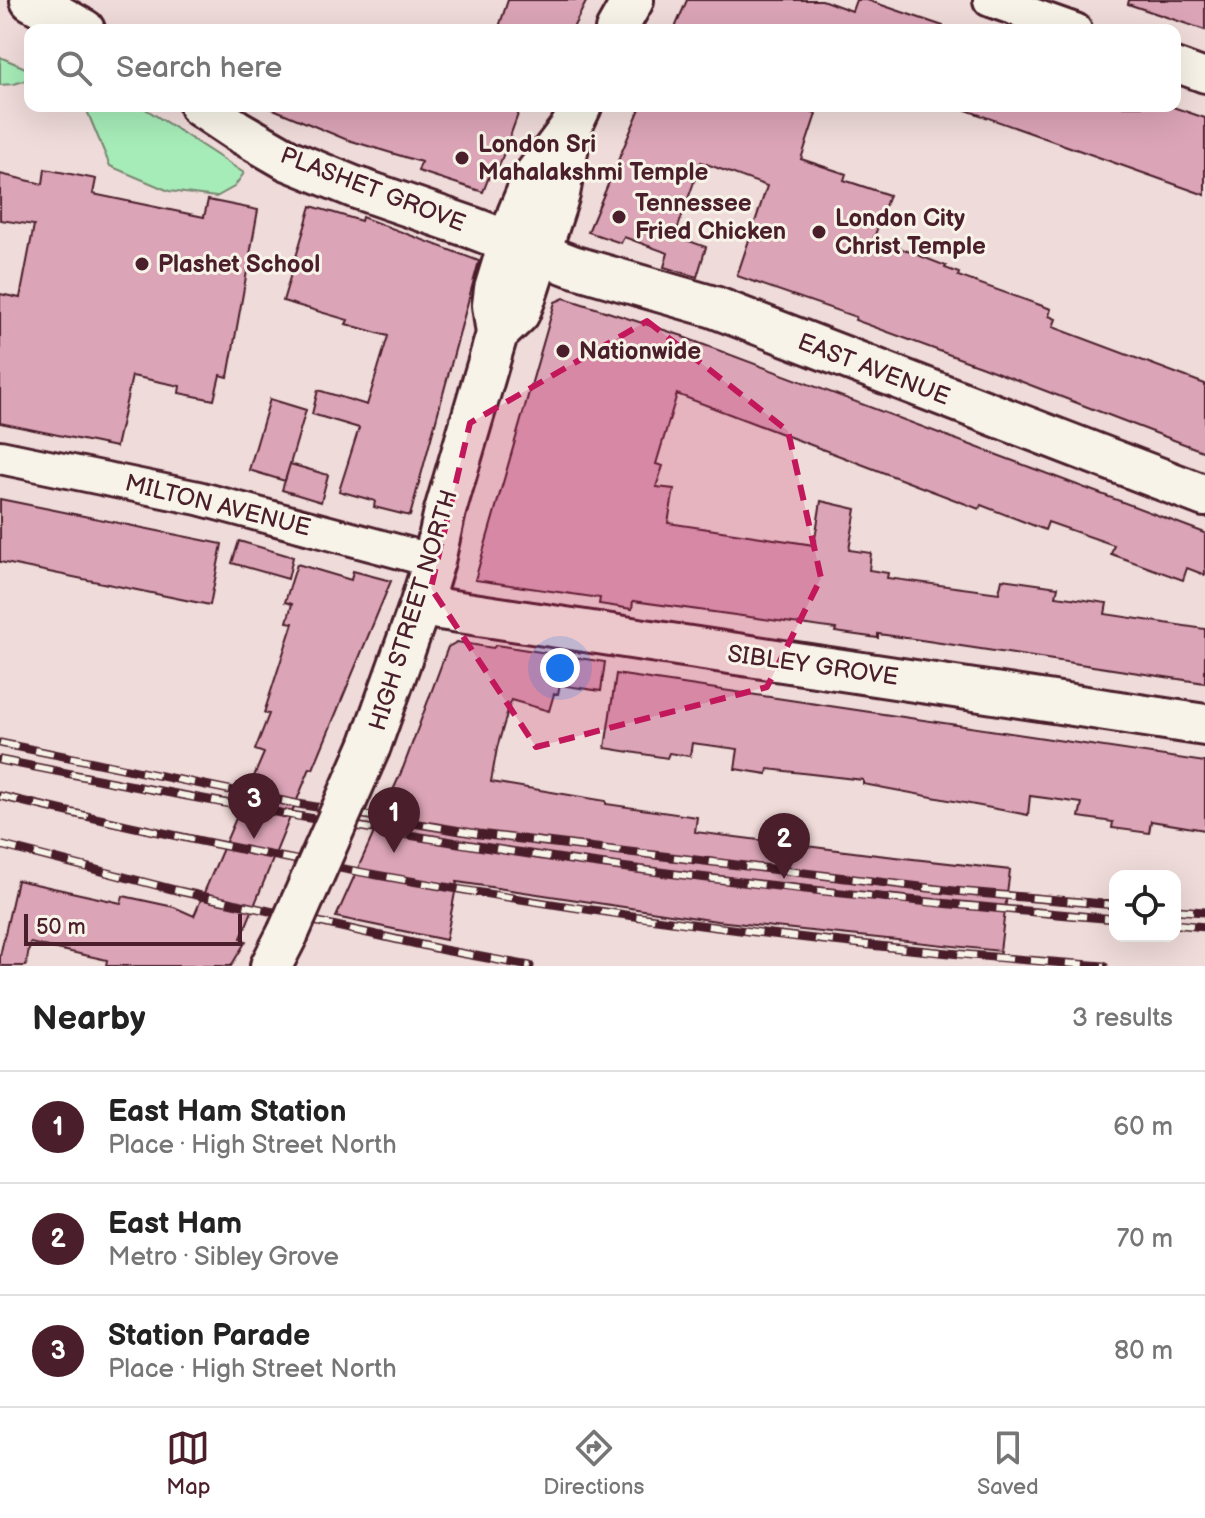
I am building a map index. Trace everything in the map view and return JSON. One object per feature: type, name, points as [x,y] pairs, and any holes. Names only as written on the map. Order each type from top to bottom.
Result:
[{"type":"main road","points":[[31,0],[73,24]]},
{"type":"main road","points":[[619,24],[633,0]]},
{"type":"main road","name":"PLASHET GROVE","points":[[209,112],[288,160],[354,187],[524,247]]},
{"type":"main road","name":"HIGH STREET NORTH","points":[[280,950],[370,746],[420,606],[497,334],[493,305],[495,289],[524,247],[518,214],[534,176],[576,117]]},
{"type":"main road","name":"EAST AVENUE","points":[[524,247],[590,272],[714,307],[1205,496]]},
{"type":"main road","name":"SIBLEY GROVE","points":[[420,606],[1205,725]]},
{"type":"street","points":[[990,0],[1058,24]]},
{"type":"street","points":[[1181,67],[1205,76]]},
{"type":"street","name":"MILTON AVENUE","points":[[0,457],[198,498],[434,561]]},
{"type":"highlighted area","points":[[647,321],[788,431],[821,578],[767,687],[536,747],[431,588],[470,423]]},
{"type":"green space","points":[[0,57],[24,67],[24,81],[0,85]]},
{"type":"green space","points":[[88,112],[150,112],[244,173],[234,187],[216,197],[169,191],[110,166]]},
{"type":"building","points":[[508,0],[587,0],[575,24],[500,24]]},
{"type":"building","points":[[687,0],[822,0],[852,11],[856,0],[867,0],[937,24],[677,24]]},
{"type":"building","points":[[1129,0],[1205,0],[1205,30],[1128,4]]},
{"type":"building","points":[[1181,110],[1205,118],[1205,195],[971,112]]},
{"type":"building","name":"London Sri Mahalakshmi Temple","points":[[280,112],[519,112],[498,169],[492,169],[483,192],[418,171],[421,162],[345,139]]},
{"type":"building","points":[[638,112],[816,114],[801,159],[846,174],[844,180],[889,195],[874,238],[946,266],[959,273],[958,276],[1051,309],[1049,316],[1056,319],[1053,327],[1205,384],[1205,452],[855,320],[856,317],[737,276],[767,186],[701,162],[675,236],[706,247],[697,277],[664,267],[668,253],[624,237],[621,243],[588,232]]},
{"type":"building","points":[[45,169],[96,179],[93,194],[204,217],[208,200],[258,210],[228,377],[220,375],[214,400],[179,393],[180,386],[132,376],[116,447],[0,423],[0,294],[20,298],[34,225],[0,220],[0,174],[43,184]]},
{"type":"building","points":[[311,206],[361,221],[362,217],[479,261],[410,516],[374,507],[375,501],[339,491],[359,428],[312,414],[318,390],[367,405],[388,336],[346,324],[348,320],[283,301]]},
{"type":"building","points":[[564,298],[683,336],[1205,533],[1205,575],[1187,568],[1183,580],[1111,554],[1114,545],[1048,522],[1045,530],[981,505],[979,509],[677,394],[656,464],[663,466],[656,487],[674,489],[668,523],[814,545],[821,501],[856,509],[849,550],[871,553],[869,570],[888,573],[887,578],[999,593],[1002,579],[1058,587],[1056,596],[1107,603],[1105,614],[1205,629],[1205,683],[633,601],[632,609],[599,604],[600,598],[475,580],[555,302]]},
{"type":"building","points":[[270,399],[306,410],[285,481],[249,470]]},
{"type":"building","points":[[290,464],[328,475],[321,502],[282,490]]},
{"type":"building","points":[[0,499],[222,544],[210,605],[0,562]]},
{"type":"building","points":[[239,541],[293,557],[288,579],[232,563]]},
{"type":"building","points":[[297,564],[351,580],[353,571],[391,581],[241,938],[246,941],[231,966],[106,966],[107,960],[30,943],[26,966],[0,966],[17,880],[121,903],[123,896],[174,907],[194,916],[264,753],[255,750],[269,714],[264,713],[293,623],[287,622],[292,604],[285,602]]},
{"type":"building","points":[[457,642],[605,662],[601,691],[560,685],[549,711],[511,700],[491,782],[606,801],[606,804],[697,817],[695,832],[1010,870],[1000,951],[717,921],[457,882],[446,940],[336,917],[403,768],[448,647]]},
{"type":"building","points":[[616,674],[1205,762],[1205,830],[1151,821],[1149,833],[1112,828],[1113,822],[1079,817],[1082,803],[1030,796],[1028,815],[863,784],[863,780],[768,769],[767,774],[735,769],[738,749],[692,743],[690,756],[669,753],[667,758],[605,748]]},
{"type":"railway","points":[[0,743],[298,804],[479,834],[954,891],[1109,904]]},
{"type":"railway","points":[[0,760],[295,816],[591,863],[722,880],[1109,918]]},
{"type":"railway","points":[[0,796],[273,855],[548,904],[825,940],[1104,966]]},
{"type":"railway","points":[[0,845],[179,891],[530,966]]},
{"type":"railway","points":[[1181,910],[1205,912]]},
{"type":"railway","points":[[1181,925],[1205,927]]},
{"type":"place","name":"London Sri Mahalakshmi Temple","points":[[462,158]]},
{"type":"place","name":"Tennessee Fried Chicken","points":[[619,217]]},
{"type":"place","name":"London City Christ Temple","points":[[819,232]]},
{"type":"place","name":"Plashet School","points":[[142,264]]},
{"type":"place","name":"Nationwide","points":[[563,351]]},
{"type":"place","name":"Station Parade","points":[[254,839]]},
{"type":"place","name":"East Ham Station","points":[[394,853]]},
{"type":"place","name":"East Ham","points":[[784,879]]}]
